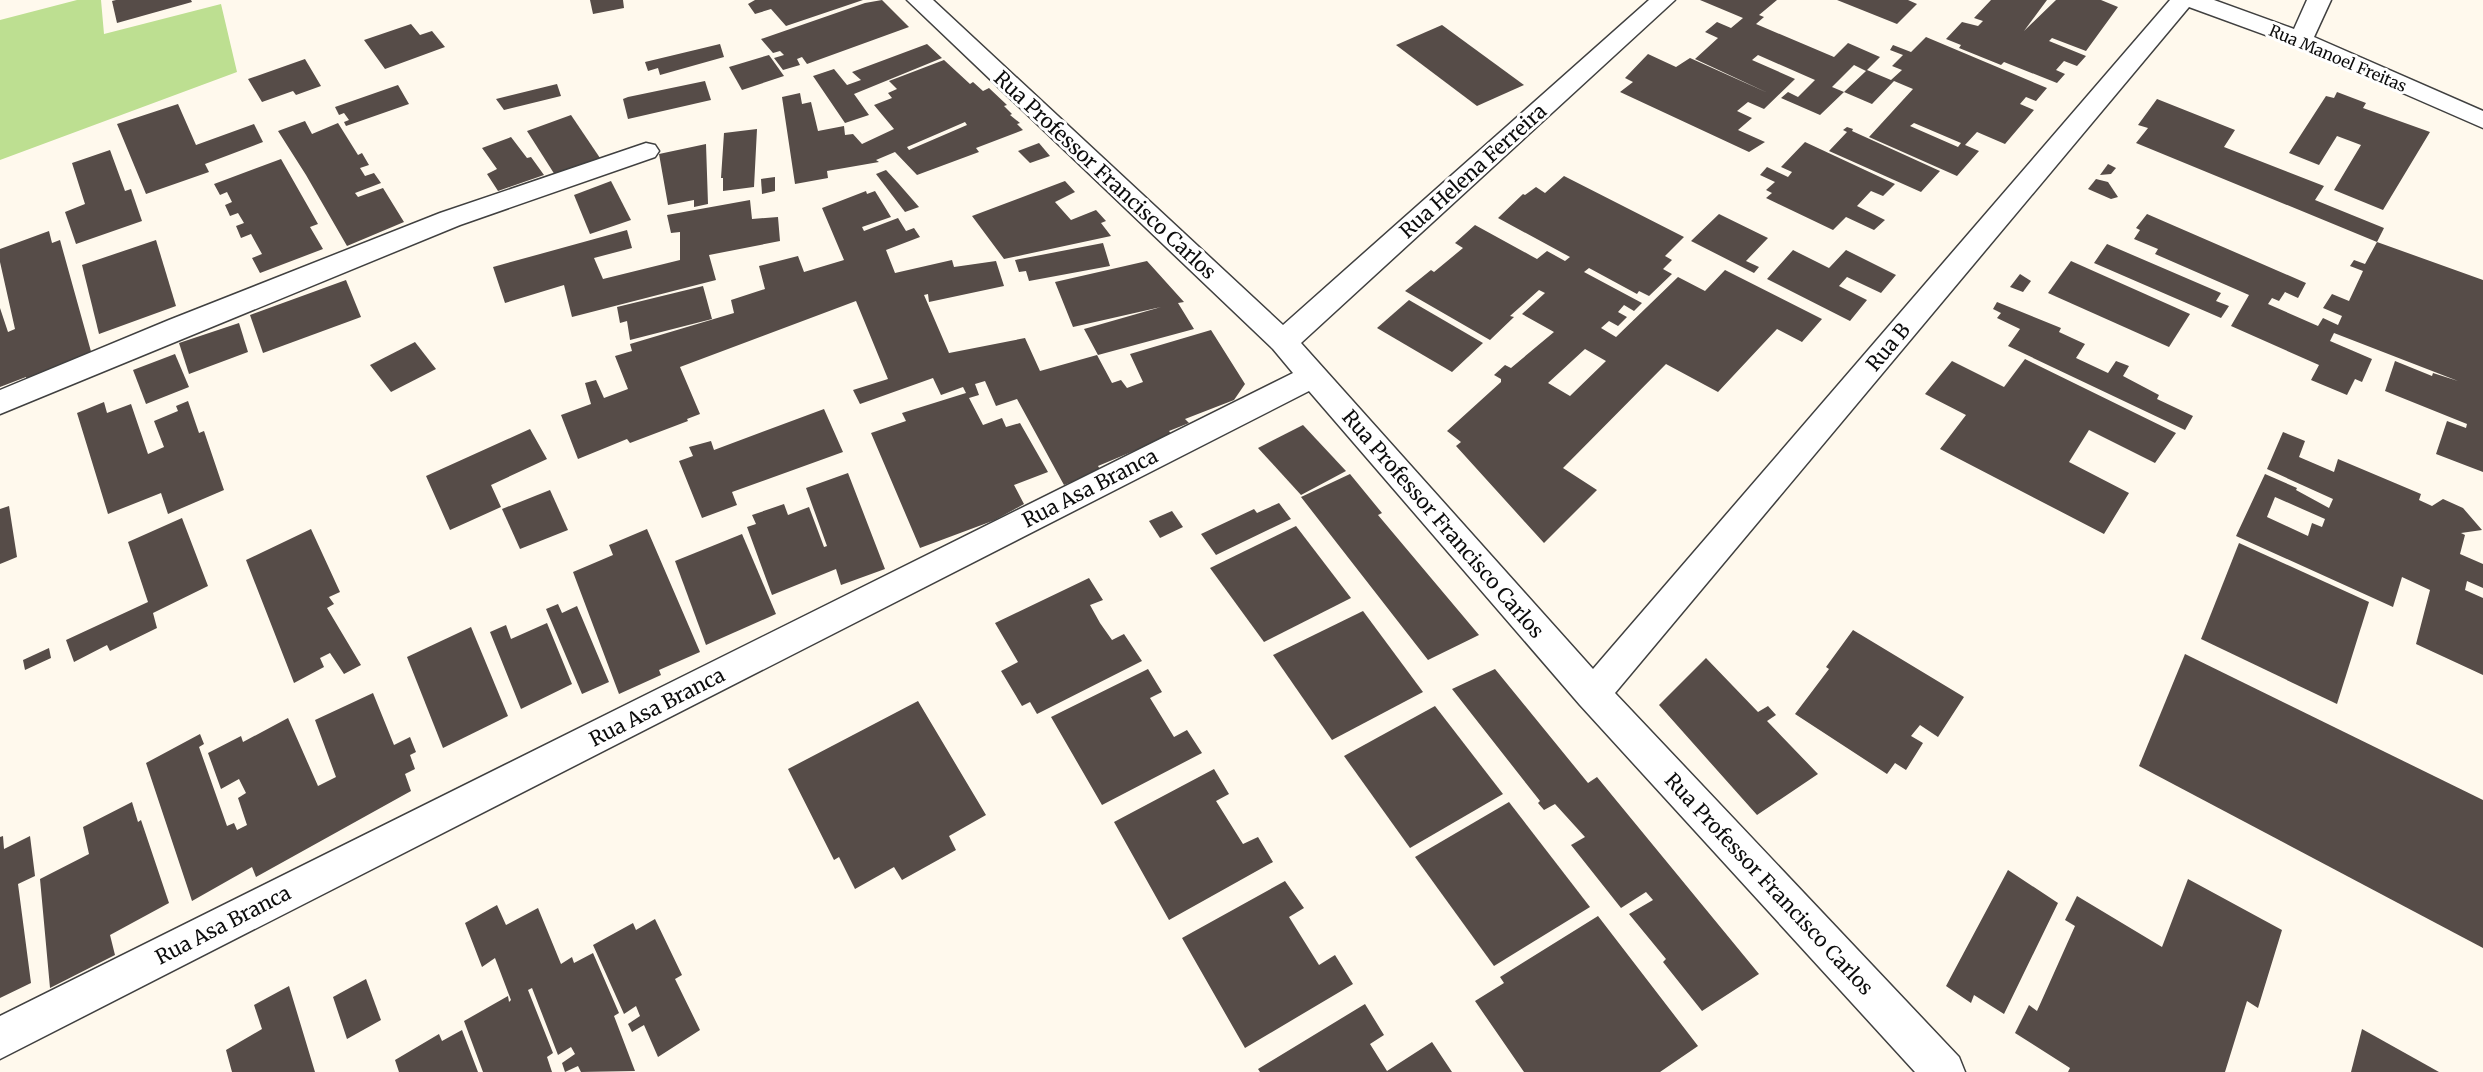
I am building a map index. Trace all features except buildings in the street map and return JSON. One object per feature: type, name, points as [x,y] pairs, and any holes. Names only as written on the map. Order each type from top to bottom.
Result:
[{"type":"street","name":"Rua Professor Francisco Carlos","points":[[919,0],[1283,342],[1593,694],[1944,1072]]},
{"type":"street","name":"Rua Helena Ferreira","points":[[1283,342],[1663,0]]},
{"type":"street","name":"Rua B","points":[[1593,694],[2183,0]]},
{"type":"street","name":"Rua Manoel Freitas","points":[[2192,0],[2301,40],[2483,120]]},
{"type":"street","points":[[2301,40],[2319,0]]},
{"type":"street","points":[[0,403],[179,327],[450,219],[646,151]]},
{"type":"street","name":"Rua Asa Branca","points":[[0,1038],[1313,376]]},
{"type":"green space","points":[[77,0],[101,0],[104,34],[221,4],[237,72],[0,160],[0,20]]}]
